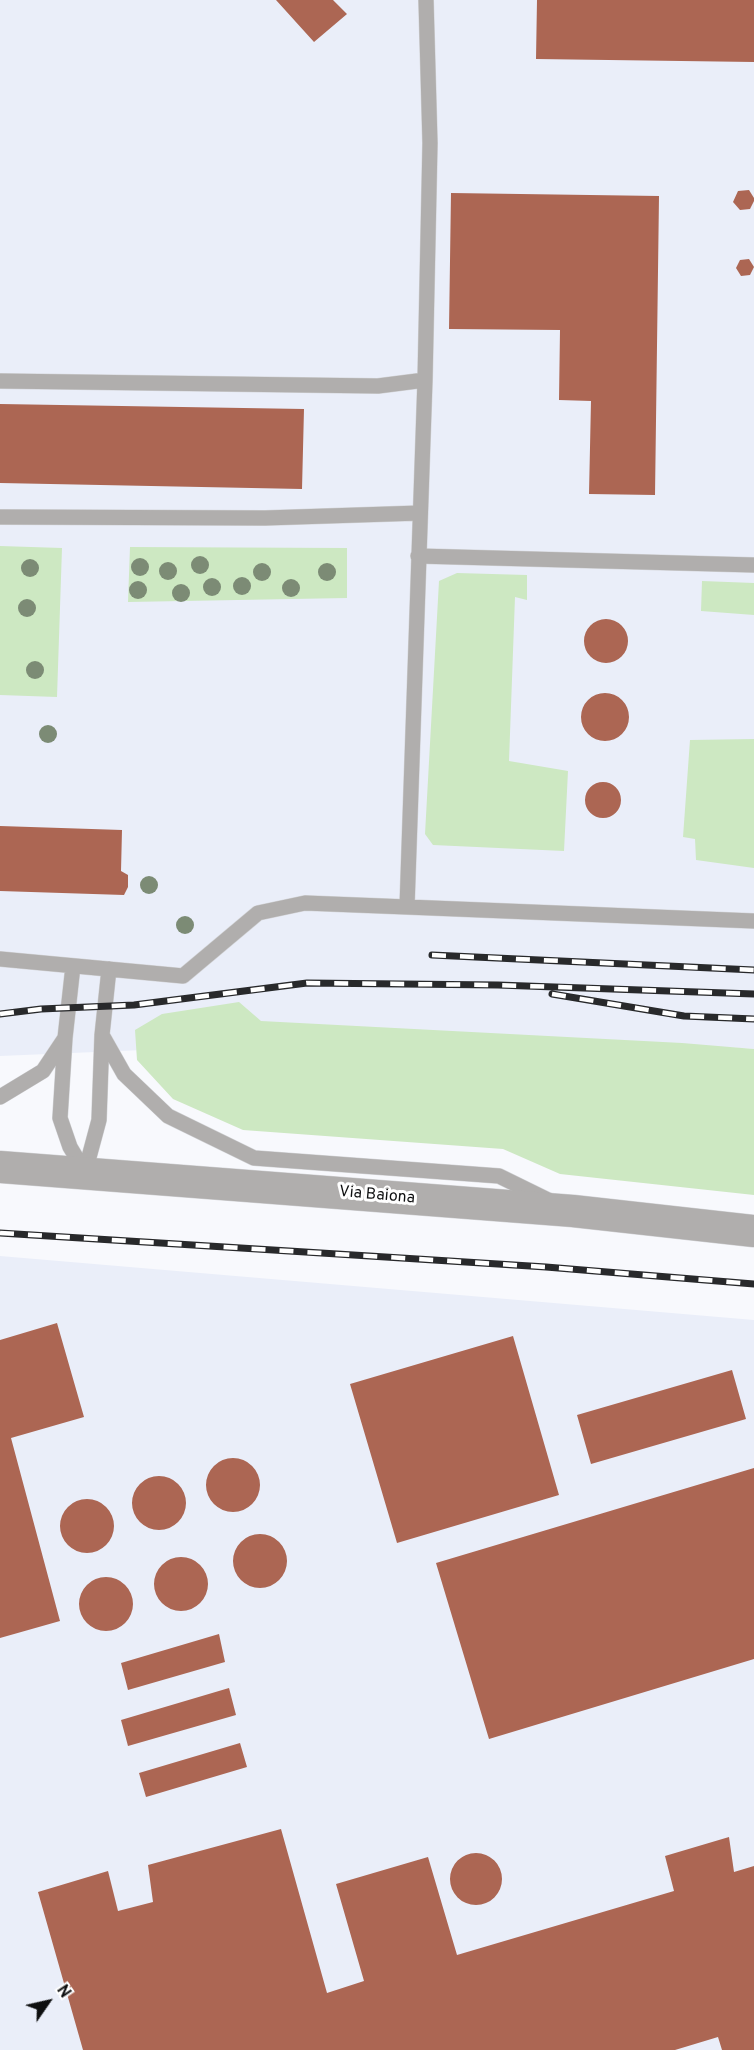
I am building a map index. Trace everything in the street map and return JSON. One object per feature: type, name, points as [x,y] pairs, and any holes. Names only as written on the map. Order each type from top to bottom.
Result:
[{"type":"street","name":"Via Baiona","points":[[0,1167],[573,1211],[754,1231]]},
{"type":"lane","points":[[407,907],[425,380],[430,143],[426,0]]},
{"type":"lane","points":[[0,381],[378,386],[425,380]]},
{"type":"lane","points":[[0,517],[265,518],[420,513]]},
{"type":"lane","points":[[418,556],[754,565]]},
{"type":"lane","points":[[0,959],[183,976],[258,913],[305,903],[754,921]]},
{"type":"lane","points":[[73,966],[64,1038],[60,1118],[70,1147],[85,1172]]},
{"type":"lane","points":[[85,1172],[99,1120],[102,1035],[109,969]]},
{"type":"lane","points":[[102,1035],[124,1074],[168,1116],[254,1158],[499,1176],[573,1211]]},
{"type":"lane","points":[[0,1097],[43,1071],[64,1038]]},
{"type":"shaded area","points":[[0,0],[754,0],[754,1049],[598,1039],[143,1050],[0,1056]]},
{"type":"shaded area","points":[[0,1256],[754,1320],[754,2050],[0,2050]]},
{"type":"green space","points":[[0,546],[62,548],[57,697],[0,695]]},
{"type":"green space","points":[[130,547],[347,548],[347,598],[128,602]]},
{"type":"green space","points":[[457,573],[527,575],[527,600],[515,597],[509,761],[568,771],[564,851],[433,845],[425,834],[439,581]]},
{"type":"green space","points":[[702,581],[754,583],[754,615],[701,611]]},
{"type":"green space","points":[[754,739],[754,868],[696,860],[695,839],[683,837],[690,740]]},
{"type":"green space","points":[[239,1002],[261,1021],[682,1043],[754,1049],[754,1195],[560,1174],[503,1149],[243,1130],[173,1099],[137,1060],[135,1030],[162,1014]]},
{"type":"building","points":[[276,0],[333,0],[347,14],[314,42]]},
{"type":"building","points":[[537,0],[754,0],[754,62],[536,59]]},
{"type":"building","points":[[749,190],[754,201],[750,209],[740,210],[733,202],[738,191]]},
{"type":"building","points":[[451,193],[659,196],[655,495],[589,494],[591,401],[559,400],[560,330],[449,329]]},
{"type":"building","points":[[749,259],[754,267],[750,275],[741,276],[736,268],[740,260]]},
{"type":"building","points":[[0,404],[304,409],[302,489],[0,483]]},
{"type":"building","points":[[606,619],[622,625],[628,641],[622,657],[606,663],[590,657],[584,641],[590,625]]},
{"type":"building","points":[[605,693],[622,700],[629,717],[622,734],[605,741],[588,734],[581,717],[588,700]]},
{"type":"building","points":[[603,782],[616,787],[621,800],[616,813],[603,818],[590,813],[585,800],[590,787]]},
{"type":"building","points":[[0,826],[122,830],[121,871],[128,875],[128,887],[124,895],[0,891]]},
{"type":"building","points":[[57,1323],[84,1417],[11,1438],[60,1621],[0,1638],[0,1340]]},
{"type":"building","points":[[513,1336],[559,1495],[397,1543],[350,1384]]},
{"type":"building","points":[[732,1370],[746,1419],[591,1464],[577,1415]]},
{"type":"building","points":[[233,1458],[243,1460],[252,1466],[258,1475],[260,1485],[258,1495],[252,1504],[243,1510],[233,1512],[223,1510],[214,1504],[208,1495],[206,1485],[208,1475],[214,1466],[223,1460]]},
{"type":"building","points":[[754,1468],[754,1659],[489,1739],[436,1563]]},
{"type":"building","points":[[159,1476],[169,1478],[178,1484],[184,1493],[186,1503],[184,1513],[178,1522],[169,1528],[159,1530],[149,1528],[140,1522],[134,1513],[132,1503],[134,1493],[140,1484],[149,1478]]},
{"type":"building","points":[[87,1499],[97,1501],[106,1507],[112,1516],[114,1526],[112,1536],[106,1545],[97,1551],[87,1553],[77,1551],[68,1545],[62,1536],[60,1526],[62,1516],[68,1507],[77,1501]]},
{"type":"building","points":[[260,1534],[270,1536],[279,1542],[285,1551],[287,1561],[285,1571],[279,1580],[270,1586],[260,1588],[250,1586],[241,1580],[235,1571],[233,1561],[235,1551],[241,1542],[250,1536]]},
{"type":"building","points":[[181,1557],[191,1559],[200,1565],[206,1574],[208,1584],[206,1594],[200,1603],[191,1609],[181,1611],[171,1609],[162,1603],[156,1594],[154,1584],[156,1574],[162,1565],[171,1559]]},
{"type":"building","points":[[106,1577],[116,1579],[125,1585],[131,1594],[133,1604],[131,1614],[125,1623],[116,1629],[106,1631],[96,1629],[87,1623],[81,1614],[79,1604],[81,1594],[87,1585],[96,1579]]},
{"type":"building","points":[[219,1634],[225,1662],[128,1690],[121,1663]]},
{"type":"building","points":[[229,1688],[236,1715],[128,1746],[121,1720]]},
{"type":"building","points":[[240,1743],[247,1767],[146,1797],[139,1773]]},
{"type":"building","points":[[281,1829],[327,1993],[364,1981],[336,1884],[428,1857],[457,1955],[674,1891],[665,1856],[729,1837],[734,1872],[754,1866],[754,2050],[722,2050],[718,2037],[675,2050],[83,2050],[38,1892],[108,1871],[118,1911],[153,1902],[148,1865]]},
{"type":"building","points":[[476,1853],[486,1855],[494,1861],[500,1869],[502,1879],[500,1889],[494,1897],[486,1903],[476,1905],[466,1903],[458,1897],[452,1889],[450,1879],[452,1869],[458,1861],[466,1855]]},
{"type":"railway","points":[[432,955],[754,970]]},
{"type":"railway","points":[[0,1014],[41,1009],[134,1005],[307,983],[498,985],[754,994]]},
{"type":"railway","points":[[552,994],[684,1016],[754,1019]]},
{"type":"railway","points":[[0,1233],[546,1267],[754,1284]]}]
